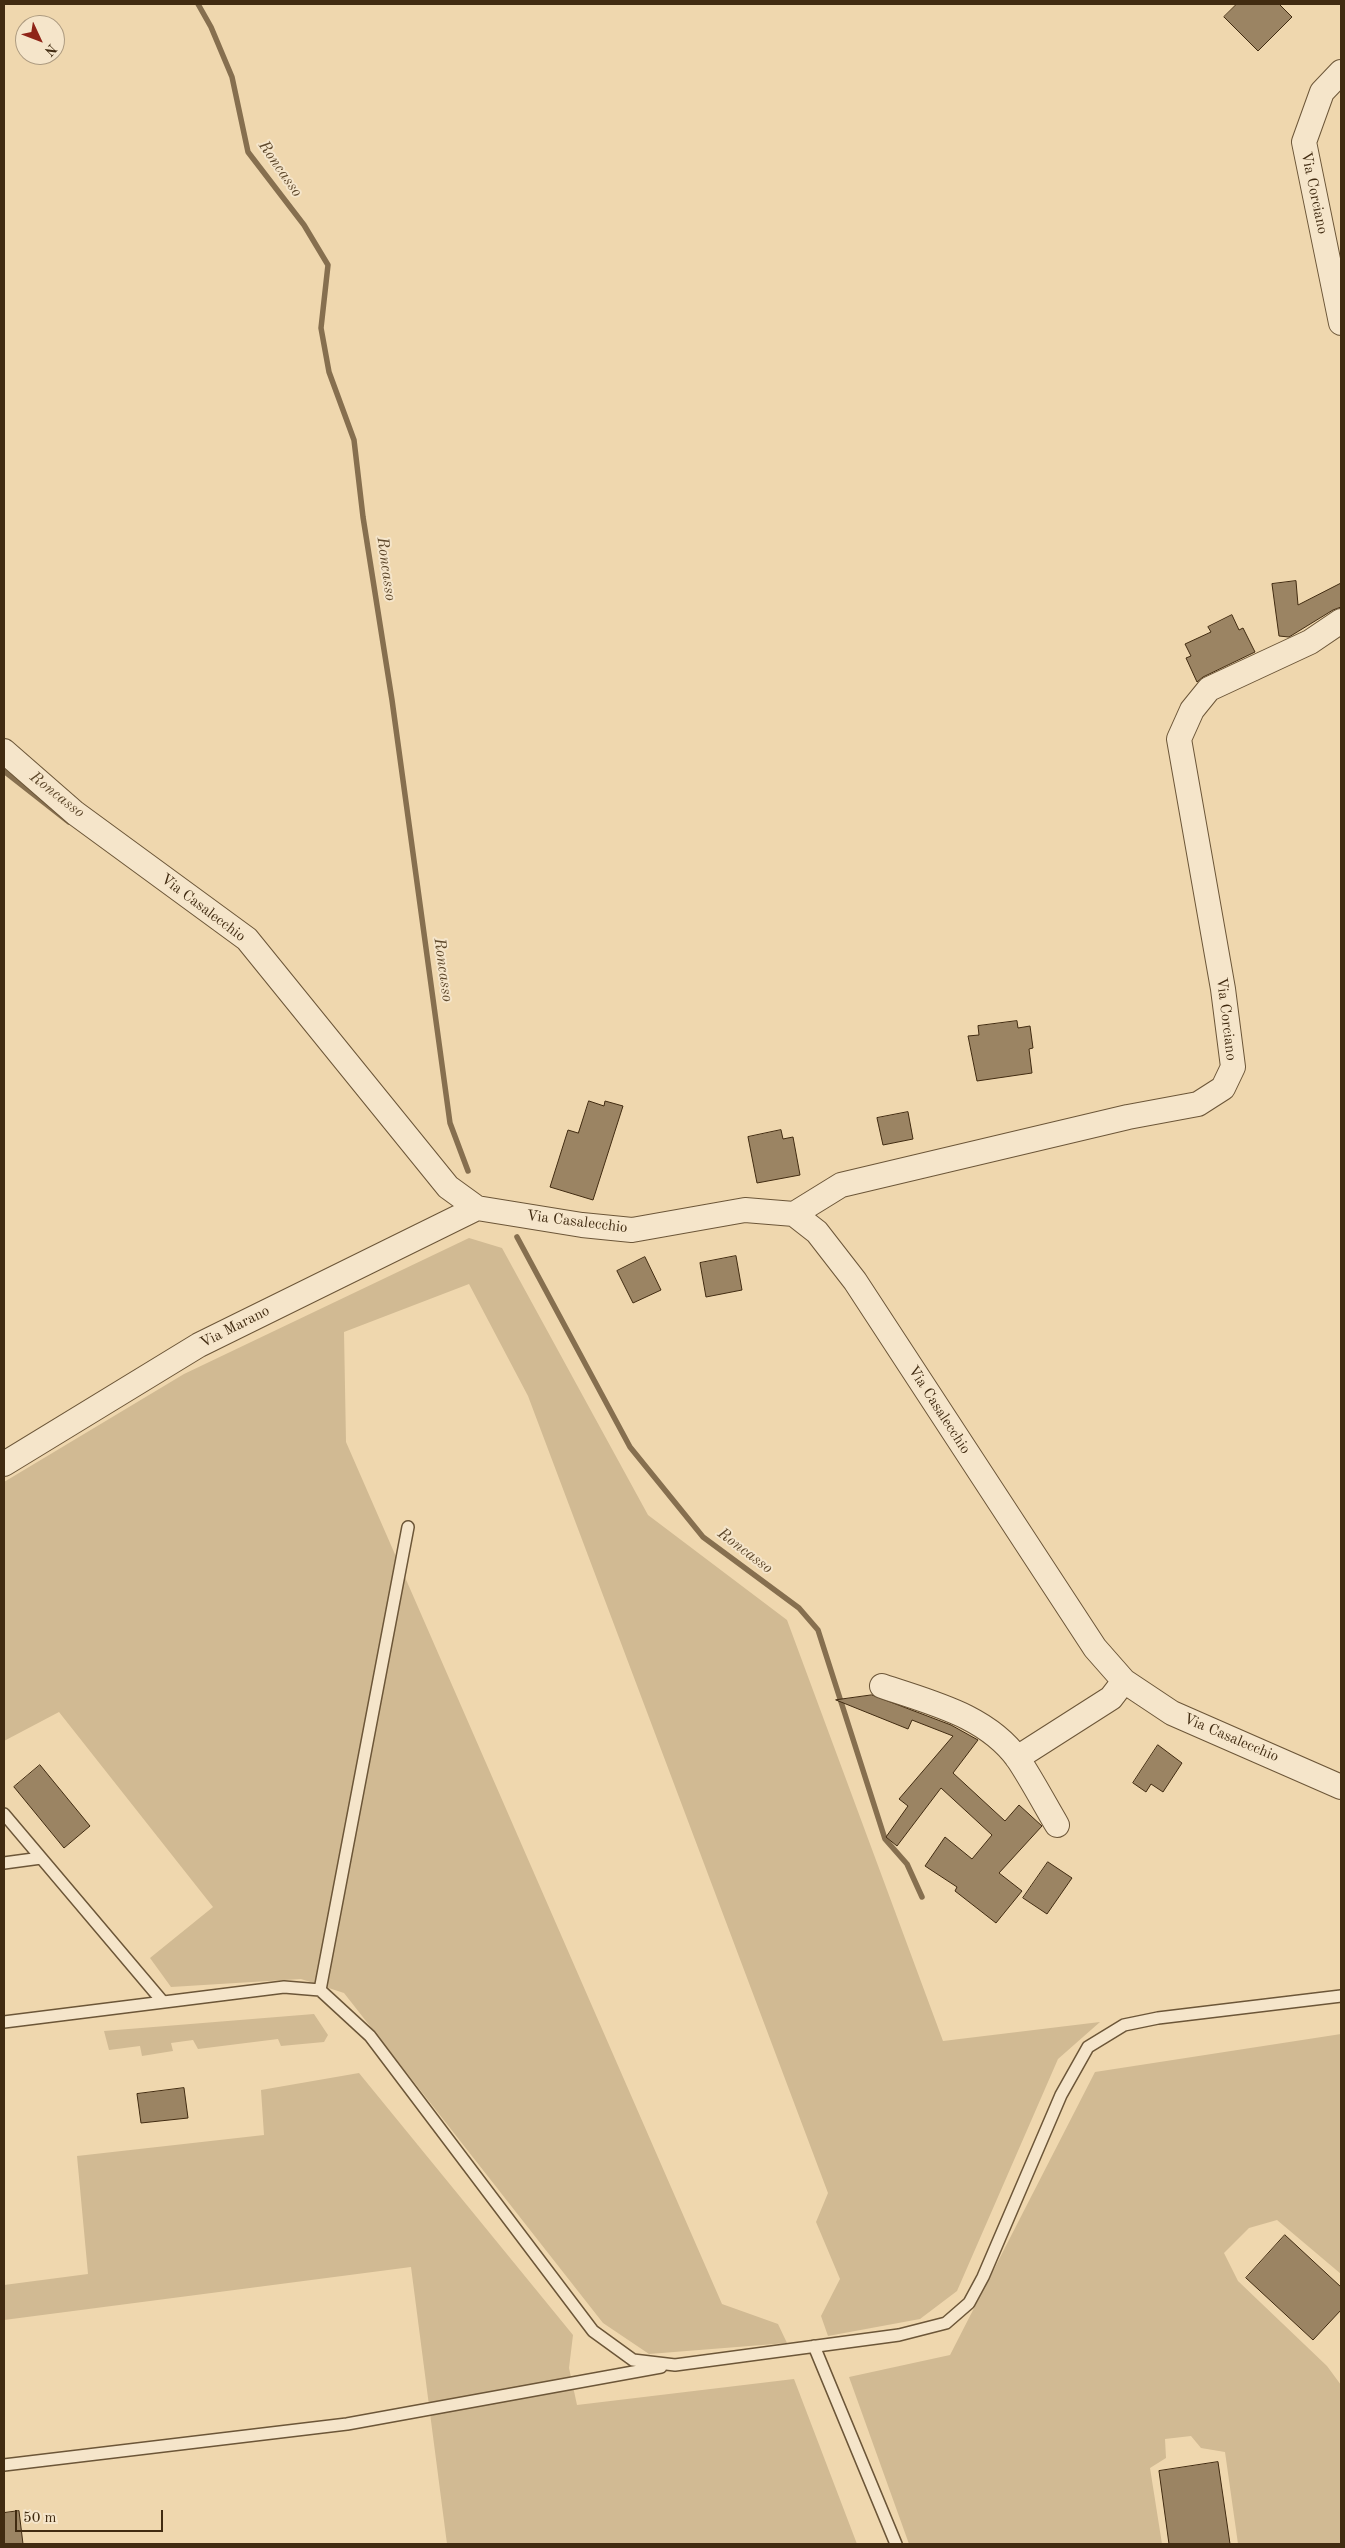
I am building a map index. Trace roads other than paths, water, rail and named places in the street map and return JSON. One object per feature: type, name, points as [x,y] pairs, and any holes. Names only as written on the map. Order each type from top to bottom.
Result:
[{"type":"street","name":"Via Corciano","points":[[1341,72],[1322,92],[1304,142],[1341,323]]},
{"type":"street","name":"Via Corciano","points":[[794,1214],[841,1185],[1128,1117],[1198,1104],[1223,1088],[1232,1068],[1223,989],[1179,739],[1192,710],[1209,689],[1310,642],[1341,621]]},
{"type":"street","name":"Via Casalecchio","points":[[4,750],[75,812],[247,939],[448,1187],[477,1208],[582,1225],[632,1230],[745,1210],[794,1214],[817,1232],[855,1281],[1095,1648],[1124,1681],[1172,1713],[1341,1787]]},
{"type":"street","name":"Via Marano","points":[[4,1464],[198,1345],[477,1208]]},
{"type":"street","points":[[1017,1758],[1111,1698],[1124,1681]]},
{"type":"street","points":[[882,1686],[960,1713],[997,1737],[1017,1758],[1057,1825]]},
{"type":"lane","points":[[320,1990],[408,1527]]},
{"type":"lane","points":[[4,1814],[163,2002]]},
{"type":"lane","points":[[4,1864],[41,1858]]},
{"type":"lane","points":[[4,2022],[284,1987],[320,1990],[370,2036],[593,2331],[633,2360],[675,2365]]},
{"type":"lane","points":[[4,2465],[347,2424],[675,2365],[899,2335],[946,2323],[969,2303],[983,2277],[1061,2095],[1088,2047],[1124,2025],[1158,2018],[1341,1996]]},
{"type":"lane","points":[[814,2346],[896,2544]]},
{"type":"waterway","name":"Roncasso","points":[[198,4],[211,27],[232,77],[248,152],[304,225],[328,265],[321,328],[329,372],[354,440],[363,517],[392,700],[450,1123],[468,1171]]},
{"type":"waterway","name":"Roncasso","points":[[4,771],[69,822]]},
{"type":"waterway","name":"Roncasso","points":[[517,1237],[630,1447],[703,1537],[799,1608],[818,1630],[885,1839],[907,1864],[922,1897]]}]
